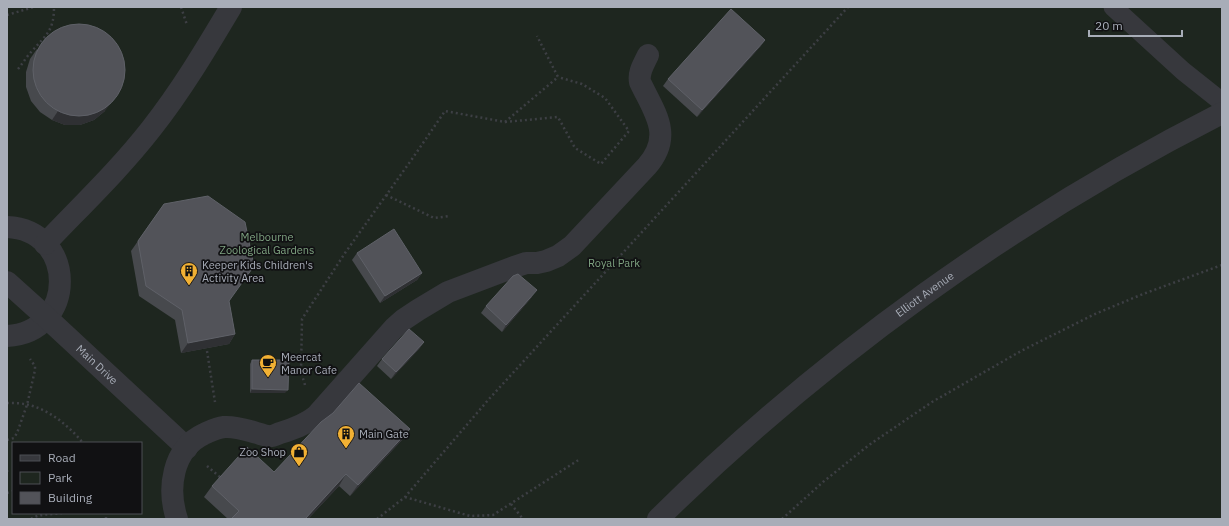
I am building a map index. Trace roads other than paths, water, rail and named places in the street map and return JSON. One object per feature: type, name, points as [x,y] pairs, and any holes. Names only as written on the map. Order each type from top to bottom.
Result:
[{"type":"street","points":[[45,244],[117,169],[153,126],[199,61],[231,7]]},
{"type":"street","points":[[177,519],[173,504],[172,478],[176,466],[186,448],[199,436],[213,429],[226,427],[237,428],[270,437],[304,424],[316,416],[394,328],[403,320],[448,292],[514,267],[526,264],[542,263],[558,256],[572,246],[647,166],[656,154],[661,138],[660,129],[656,115],[639,77],[640,71],[648,55]]},
{"type":"street","name":"Elliott Avenue","points":[[658,519],[692,485],[847,351],[968,263],[1066,199],[1178,135],[1222,113]]},
{"type":"street","points":[[7,227],[17,228],[32,234],[45,244],[56,260],[61,280],[60,294],[55,306],[47,318],[40,325],[30,330],[21,334],[10,336]]},
{"type":"street","name":"Main Drive","points":[[7,282],[186,448]]},
{"type":"lane","points":[[1113,7],[1183,71],[1222,102]]},
{"type":"place","name":"Keeper Kids Children's Activity Area","points":[[189,286]]},
{"type":"place","name":"Meercat Manor Cafe","points":[[268,378]]},
{"type":"place","name":"Main Gate","points":[[346,449]]},
{"type":"place","name":"Zoo Shop","points":[[299,467]]},
{"type":"park label","name":"Melbourne Zoological Gardens","points":[[267,243]]},
{"type":"park label","name":"Royal Park","points":[[614,263]]}]
